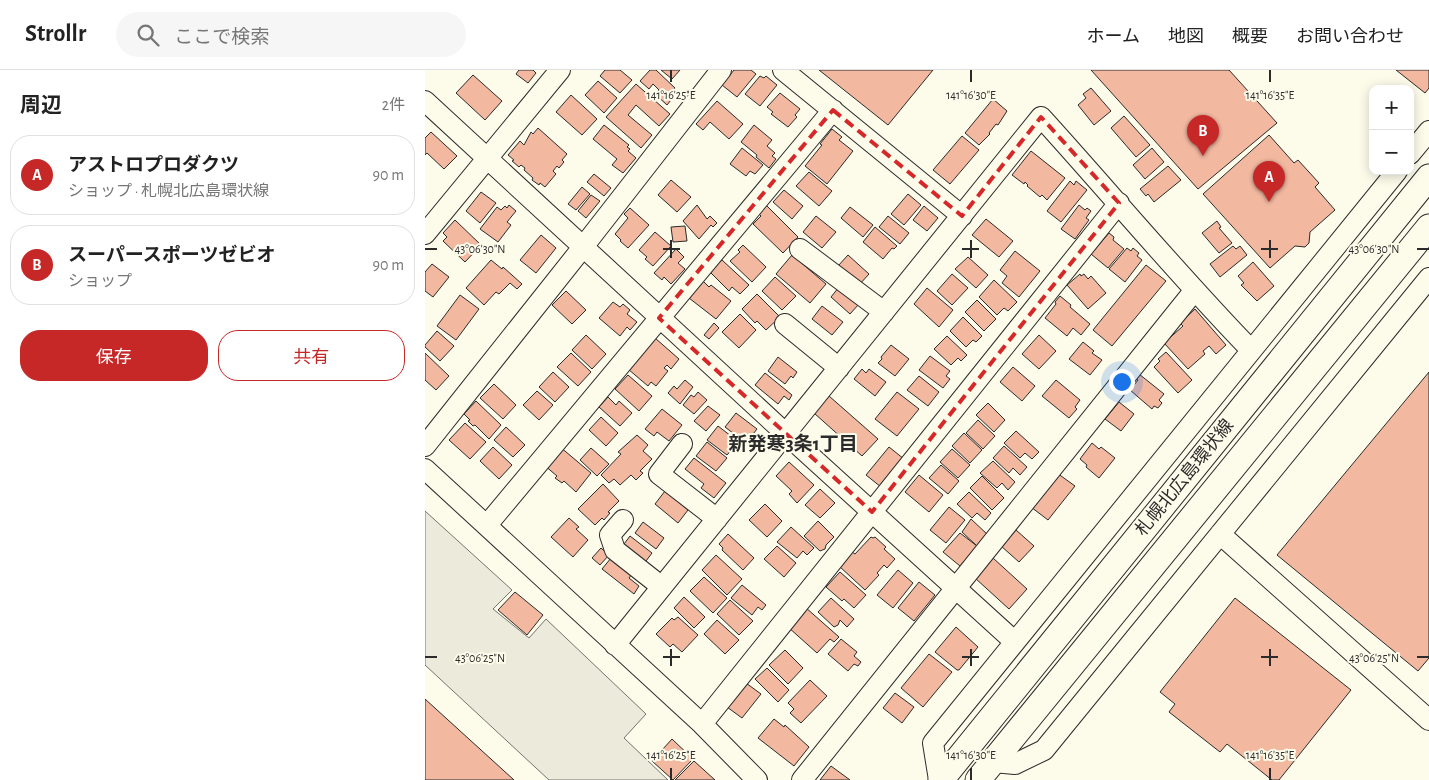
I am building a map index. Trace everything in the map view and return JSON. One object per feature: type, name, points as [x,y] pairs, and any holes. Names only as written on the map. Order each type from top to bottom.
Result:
[{"type":"main road","name":"札幌北広島環状線","points":[[940,780],[1429,176]]},
{"type":"main road","name":"札幌北広島環状線","points":[[986,771],[1429,227]]},
{"type":"street","points":[[425,234],[560,70]]},
{"type":"street","points":[[425,446],[721,70]]},
{"type":"street","points":[[783,70],[961,216]]},
{"type":"street","points":[[425,102],[785,434],[1015,642]]},
{"type":"street","points":[[487,526],[833,110]]},
{"type":"street","points":[[615,645],[1041,117],[1119,203],[1194,291],[1251,350]]},
{"type":"street","points":[[1414,149],[1429,131]]},
{"type":"street","points":[[940,780],[933,743],[1394,175]]},
{"type":"street","points":[[702,724],[1119,203]]},
{"type":"street","points":[[800,249],[884,312]]},
{"type":"street","points":[[986,771],[1015,764],[1044,750],[1429,278]]},
{"type":"street","points":[[802,780],[1194,291]]},
{"type":"street","points":[[785,324],[839,368]]},
{"type":"street","points":[[683,444],[659,474],[717,519]]},
{"type":"street","points":[[425,469],[702,724],[757,780]]},
{"type":"street","points":[[623,520],[610,535],[615,550],[661,587]]},
{"type":"street","points":[[1219,534],[1429,720]]},
{"type":"highlighted area","points":[[833,110],[962,216],[1041,117],[1119,203],[872,512],[659,318]]},
{"type":"shaded area","points":[[425,511],[512,590],[493,609],[529,638],[546,619],[646,714],[624,738],[668,780],[549,780],[425,665]]},
{"type":"building","points":[[519,70],[533,70],[536,73],[528,83],[516,74]]},
{"type":"building","points":[[605,70],[620,70],[632,80],[620,93],[600,76]]},
{"type":"building","points":[[650,70],[656,70],[675,88],[667,97],[671,100],[667,105],[655,94],[659,90],[653,84],[649,89],[640,81]]},
{"type":"building","points":[[661,70],[680,70],[672,79]]},
{"type":"building","points":[[734,70],[751,70],[756,74],[737,97],[722,85]]},
{"type":"building","points":[[819,70],[933,70],[888,125]]},
{"type":"building","points":[[1091,70],[1229,70],[1277,123],[1198,189]]},
{"type":"building","points":[[1396,70],[1429,70],[1429,88],[1425,93]]},
{"type":"building","points":[[473,75],[502,101],[485,120],[456,93]]},
{"type":"building","points":[[760,76],[764,78],[766,76],[777,85],[760,106],[745,94]]},
{"type":"building","points":[[598,81],[617,98],[604,113],[585,95]]},
{"type":"building","points":[[636,84],[670,114],[659,126],[636,105],[628,115],[652,135],[641,148],[606,117]]},
{"type":"building","points":[[1091,88],[1111,111],[1094,125],[1078,105],[1086,98],[1083,94]]},
{"type":"building","points":[[780,93],[800,109],[795,115],[797,117],[788,127],[771,114],[773,112],[767,107]]},
{"type":"building","points":[[571,95],[597,119],[582,135],[556,112]]},
{"type":"building","points":[[993,99],[1007,111],[998,125],[996,124],[990,134],[979,145],[965,133]]},
{"type":"building","points":[[717,101],[743,124],[729,139],[710,122],[703,130],[696,124]]},
{"type":"building","points":[[1124,116],[1150,145],[1136,157],[1111,128]]},
{"type":"building","points":[[604,125],[629,145],[627,147],[630,149],[628,151],[636,158],[623,173],[612,165],[617,159],[593,139]]},
{"type":"building","points":[[754,125],[772,140],[767,146],[775,153],[772,156],[776,159],[769,168],[741,142]]},
{"type":"building","points":[[538,128],[567,154],[562,160],[564,162],[553,171],[556,174],[545,187],[532,180],[533,178],[524,170],[525,168],[521,165],[519,167],[508,155],[520,141],[524,145],[531,132],[533,134]]},
{"type":"building","points":[[832,129],[842,137],[839,140],[853,151],[827,184],[805,166]]},
{"type":"building","points":[[431,132],[457,156],[444,169],[427,153],[425,155],[425,138]]},
{"type":"building","points":[[1269,135],[1294,163],[1298,160],[1319,183],[1315,187],[1335,210],[1310,232],[1309,243],[1305,247],[1295,246],[1270,268],[1203,194]]},
{"type":"building","points":[[962,136],[979,150],[950,184],[933,170]]},
{"type":"building","points":[[742,148],[763,165],[755,174],[750,171],[746,176],[730,164]]},
{"type":"building","points":[[1152,148],[1164,162],[1145,179],[1133,165]]},
{"type":"building","points":[[1031,151],[1065,178],[1047,200],[1042,195],[1040,197],[1025,182],[1024,184],[1012,175]]},
{"type":"building","points":[[1168,166],[1181,180],[1154,202],[1148,194],[1146,196],[1140,189]]},
{"type":"building","points":[[809,172],[832,191],[819,206],[796,186]]},
{"type":"building","points":[[594,174],[611,188],[604,196],[587,182]]},
{"type":"building","points":[[671,180],[691,197],[677,212],[658,195]]},
{"type":"building","points":[[1070,181],[1074,185],[1076,181],[1087,190],[1061,222],[1047,211]]},
{"type":"building","points":[[582,187],[590,194],[576,210],[568,204]]},
{"type":"building","points":[[784,190],[803,206],[792,219],[773,202]]},
{"type":"building","points":[[481,192],[496,203],[480,223],[466,211]]},
{"type":"building","points":[[908,194],[921,205],[904,225],[891,214]]},
{"type":"building","points":[[591,195],[600,201],[586,218],[578,211]]},
{"type":"building","points":[[509,205],[516,211],[507,222],[511,225],[498,242],[480,229],[497,207],[501,210]]},
{"type":"building","points":[[697,205],[707,219],[710,216],[717,223],[713,227],[711,225],[699,239],[683,221]]},
{"type":"building","points":[[766,205],[798,237],[783,253],[753,224],[761,216],[758,213]]},
{"type":"building","points":[[1079,205],[1085,210],[1087,208],[1091,211],[1086,218],[1089,220],[1075,239],[1061,229]]},
{"type":"building","points":[[924,206],[938,218],[927,231],[913,220]]},
{"type":"building","points":[[850,207],[873,225],[863,237],[841,218]]},
{"type":"building","points":[[630,208],[649,225],[628,248],[615,234],[628,218],[624,214]]},
{"type":"building","points":[[816,216],[836,232],[822,248],[803,232]]},
{"type":"building","points":[[888,216],[909,233],[900,244],[879,227]]},
{"type":"building","points":[[986,219],[1013,241],[999,257],[972,235]]},
{"type":"building","points":[[455,220],[481,245],[465,262],[443,241],[447,237],[443,233]]},
{"type":"building","points":[[1217,221],[1221,227],[1219,228],[1232,243],[1219,253],[1202,233]]},
{"type":"building","points":[[685,226],[687,241],[673,242],[671,227]]},
{"type":"building","points":[[875,227],[897,246],[894,249],[892,248],[883,259],[863,242]]},
{"type":"building","points":[[655,232],[671,246],[653,266],[639,250]]},
{"type":"building","points":[[1109,233],[1114,237],[1113,240],[1124,249],[1108,268],[1091,254]]},
{"type":"building","points":[[541,235],[556,248],[536,273],[520,260]]},
{"type":"building","points":[[743,245],[766,267],[752,282],[730,261],[740,252],[738,250]]},
{"type":"building","points":[[1233,246],[1236,249],[1240,246],[1247,255],[1220,277],[1210,264]]},
{"type":"building","points":[[1127,248],[1131,251],[1133,248],[1139,253],[1137,256],[1142,260],[1125,282],[1109,269]]},
{"type":"building","points":[[676,249],[684,257],[678,263],[685,269],[671,284],[664,277],[662,280],[654,273]]},
{"type":"building","points":[[1015,251],[1040,271],[1019,297],[1002,283],[1007,276],[1000,270]]},
{"type":"building","points":[[792,255],[826,284],[810,303],[776,274]]},
{"type":"building","points":[[848,255],[869,274],[859,285],[838,266]]},
{"type":"building","points":[[968,257],[988,275],[976,288],[955,269]]},
{"type":"building","points":[[491,260],[502,269],[503,267],[522,284],[517,289],[510,283],[499,294],[496,292],[484,305],[466,288]]},
{"type":"building","points":[[722,260],[749,285],[740,294],[732,287],[729,291],[710,272]]},
{"type":"building","points":[[1253,262],[1274,286],[1257,301],[1241,285],[1244,283],[1238,276]]},
{"type":"building","points":[[432,264],[449,277],[433,297],[425,291],[425,272]]},
{"type":"building","points":[[1146,265],[1166,281],[1112,346],[1093,330]]},
{"type":"building","points":[[952,274],[968,288],[952,305],[937,291]]},
{"type":"building","points":[[1080,274],[1081,276],[1084,274],[1088,279],[1091,276],[1106,293],[1088,309],[1067,285]]},
{"type":"building","points":[[775,277],[796,296],[782,310],[762,291]]},
{"type":"building","points":[[994,280],[1017,302],[1008,311],[1004,308],[997,315],[979,297]]},
{"type":"building","points":[[703,281],[731,301],[716,319],[689,298]]},
{"type":"building","points":[[839,287],[859,304],[850,314],[831,297]]},
{"type":"building","points":[[927,288],[953,310],[939,327],[914,304]]},
{"type":"building","points":[[566,291],[586,310],[572,324],[552,305]]},
{"type":"building","points":[[757,294],[780,317],[766,330],[757,321],[755,323],[742,309]]},
{"type":"building","points":[[460,295],[479,309],[456,340],[437,326]]},
{"type":"building","points":[[1060,296],[1090,324],[1081,335],[1073,328],[1067,336],[1045,318]]},
{"type":"building","points":[[977,300],[996,319],[984,331],[965,312]]},
{"type":"building","points":[[613,302],[620,307],[623,304],[630,310],[627,314],[637,322],[630,330],[627,327],[620,336],[599,318]]},
{"type":"building","points":[[822,306],[843,322],[832,335],[812,319]]},
{"type":"building","points":[[1195,309],[1226,345],[1216,354],[1209,346],[1203,351],[1205,354],[1188,369],[1164,343],[1183,326],[1180,323]]},
{"type":"building","points":[[740,314],[756,330],[739,348],[722,332]]},
{"type":"building","points":[[963,317],[982,336],[976,342],[973,340],[966,347],[950,331]]},
{"type":"building","points":[[714,323],[719,328],[709,339],[704,335]]},
{"type":"building","points":[[437,331],[454,346],[440,361],[425,347]]},
{"type":"building","points":[[586,335],[606,354],[592,369],[572,350]]},
{"type":"building","points":[[1039,335],[1056,351],[1039,369],[1022,354]]},
{"type":"building","points":[[947,336],[967,355],[961,361],[958,358],[951,365],[934,349]]},
{"type":"building","points":[[655,338],[679,359],[671,369],[667,365],[664,368],[668,371],[656,386],[651,382],[648,386],[628,369]]},
{"type":"building","points":[[1083,342],[1094,351],[1092,353],[1102,360],[1090,375],[1069,359]]},
{"type":"building","points":[[891,345],[909,359],[895,376],[878,363]]},
{"type":"building","points":[[1166,352],[1192,380],[1178,393],[1154,367],[1160,361],[1158,359]]},
{"type":"building","points":[[425,353],[449,376],[436,390],[425,380]]},
{"type":"building","points":[[571,353],[591,372],[578,386],[557,367]]},
{"type":"building","points":[[930,356],[950,371],[946,376],[950,379],[943,388],[919,370]]},
{"type":"building","points":[[778,357],[797,372],[785,384],[768,371]]},
{"type":"building","points":[[1013,367],[1035,386],[1022,401],[1000,382]]},
{"type":"building","points":[[862,369],[866,373],[869,369],[886,382],[875,396],[854,379]]},
{"type":"building","points":[[553,372],[569,387],[555,402],[539,387]]},
{"type":"building","points":[[1429,372],[1429,658],[1418,671],[1277,555]]},
{"type":"building","points":[[765,373],[792,395],[789,400],[784,396],[778,404],[755,385]]},
{"type":"building","points":[[1139,374],[1164,394],[1159,400],[1162,403],[1158,408],[1154,406],[1152,409],[1130,390],[1138,380],[1135,378]]},
{"type":"building","points":[[628,375],[652,396],[639,411],[615,389]]},
{"type":"building","points":[[919,376],[939,392],[928,406],[907,390]]},
{"type":"building","points":[[685,380],[693,387],[680,404],[668,393],[674,386],[677,389]]},
{"type":"building","points":[[1056,380],[1080,400],[1075,407],[1077,409],[1069,418],[1042,396]]},
{"type":"building","points":[[494,384],[516,405],[503,419],[480,398]]},
{"type":"building","points":[[537,391],[553,405],[539,420],[523,405]]},
{"type":"building","points":[[698,392],[707,400],[694,414],[683,405],[691,395],[694,397]]},
{"type":"building","points":[[897,392],[919,409],[897,436],[875,419]]},
{"type":"building","points":[[829,396],[878,439],[862,456],[814,413]]},
{"type":"building","points":[[608,397],[616,405],[619,401],[632,413],[620,426],[599,407]]},
{"type":"building","points":[[476,401],[501,425],[489,439],[475,425],[473,426],[468,421],[470,420],[464,414]]},
{"type":"building","points":[[1119,402],[1134,414],[1121,431],[1105,419]]},
{"type":"building","points":[[988,403],[1005,420],[994,432],[976,415]]},
{"type":"building","points":[[708,406],[720,415],[706,431],[694,421]]},
{"type":"building","points":[[662,409],[682,425],[669,441],[657,432],[654,436],[645,429]]},
{"type":"building","points":[[736,413],[757,429],[746,443],[725,427]]},
{"type":"building","points":[[601,417],[618,433],[606,446],[589,430]]},
{"type":"building","points":[[978,420],[995,436],[983,449],[966,433]]},
{"type":"building","points":[[465,423],[486,442],[470,459],[449,440]]},
{"type":"building","points":[[718,426],[740,443],[727,455],[707,440]]},
{"type":"building","points":[[506,427],[525,445],[513,457],[494,440]]},
{"type":"building","points":[[1016,431],[1039,452],[1032,459],[1025,453],[1020,458],[1004,443]]},
{"type":"building","points":[[964,433],[982,450],[970,463],[952,446]]},
{"type":"building","points":[[637,435],[648,445],[643,451],[652,459],[640,471],[643,473],[636,480],[631,475],[620,485],[614,479],[609,483],[601,475],[621,454],[618,452]]},
{"type":"building","points":[[707,442],[727,458],[716,471],[696,456]]},
{"type":"building","points":[[1092,443],[1099,449],[1101,447],[1115,458],[1099,478],[1080,459]]},
{"type":"building","points":[[559,446],[591,473],[576,492],[564,481],[562,483],[555,478],[557,476],[544,465]]},
{"type":"building","points":[[1004,446],[1027,467],[1020,475],[1013,468],[1009,473],[993,458]]},
{"type":"building","points":[[493,447],[512,465],[499,479],[480,461]]},
{"type":"building","points":[[889,447],[904,459],[881,487],[866,475]]},
{"type":"building","points":[[591,448],[609,464],[597,476],[580,460]]},
{"type":"building","points":[[952,449],[970,465],[958,478],[940,462]]},
{"type":"building","points":[[694,458],[726,483],[714,498],[701,488],[704,484],[685,469]]},
{"type":"building","points":[[993,461],[1015,482],[1008,490],[1002,483],[997,488],[980,473]]},
{"type":"building","points":[[789,462],[814,485],[797,503],[789,494],[792,491],[776,476]]},
{"type":"building","points":[[941,465],[959,481],[948,494],[929,478]]},
{"type":"building","points":[[1057,473],[1075,486],[1048,520],[1031,507]]},
{"type":"building","points":[[919,475],[943,495],[929,512],[905,492]]},
{"type":"building","points":[[982,476],[1004,498],[992,510],[970,488]]},
{"type":"building","points":[[603,484],[619,501],[608,512],[610,513],[604,520],[602,518],[595,525],[578,509]]},
{"type":"building","points":[[820,489],[835,503],[820,518],[805,505]]},
{"type":"building","points":[[665,491],[688,510],[678,523],[655,504]]},
{"type":"building","points":[[969,492],[991,513],[985,520],[977,513],[972,518],[957,504]]},
{"type":"building","points":[[765,504],[782,521],[767,537],[749,520]]},
{"type":"building","points":[[949,507],[965,520],[946,543],[930,530]]},
{"type":"building","points":[[569,518],[579,527],[576,529],[588,540],[573,557],[551,537]]},
{"type":"building","points":[[971,519],[988,535],[977,546],[962,532]]},
{"type":"building","points":[[818,521],[834,537],[826,545],[825,549],[820,551],[804,536]]},
{"type":"building","points":[[643,522],[664,538],[656,549],[635,533]]},
{"type":"building","points":[[791,527],[814,548],[807,555],[803,551],[797,558],[777,542]]},
{"type":"building","points":[[1016,530],[1034,546],[1019,562],[1001,546]]},
{"type":"building","points":[[960,533],[977,546],[960,566],[943,552]]},
{"type":"building","points":[[728,534],[754,558],[743,570],[722,550],[723,548],[719,544]]},
{"type":"building","points":[[630,536],[652,553],[643,565],[621,548]]},
{"type":"building","points":[[871,537],[875,537],[886,547],[884,549],[895,559],[887,568],[884,565],[877,573],[879,575],[865,590],[839,566],[852,552],[855,554]]},
{"type":"building","points":[[777,546],[796,563],[784,577],[764,559]]},
{"type":"building","points":[[601,548],[609,555],[600,565],[592,558]]},
{"type":"building","points":[[716,555],[742,579],[727,595],[702,570]]},
{"type":"building","points":[[611,558],[632,574],[629,578],[639,586],[634,594],[602,569]]},
{"type":"building","points":[[993,558],[1027,589],[1009,609],[975,578]]},
{"type":"building","points":[[898,570],[913,583],[893,608],[877,595]]},
{"type":"building","points":[[840,572],[866,595],[854,608],[844,599],[842,601],[826,587]]},
{"type":"building","points":[[704,577],[727,598],[713,613],[690,591]]},
{"type":"building","points":[[919,582],[935,595],[914,621],[898,608]]},
{"type":"building","points":[[742,585],[766,605],[762,610],[758,607],[752,615],[731,598]]},
{"type":"building","points":[[515,592],[543,615],[527,635],[498,610]]},
{"type":"building","points":[[684,597],[705,617],[694,628],[674,608]]},
{"type":"building","points":[[831,598],[854,619],[847,627],[840,620],[838,625],[834,627],[818,612]]},
{"type":"building","points":[[1235,598],[1351,690],[1279,780],[1272,780],[1227,744],[1220,752],[1169,712],[1175,704],[1160,692]]},
{"type":"building","points":[[730,600],[753,621],[739,635],[717,614]]},
{"type":"building","points":[[805,607],[839,637],[834,642],[830,639],[817,653],[788,627]]},
{"type":"building","points":[[678,617],[698,635],[682,652],[673,644],[670,647],[656,634],[672,618],[674,620]]},
{"type":"building","points":[[717,620],[739,640],[725,654],[704,634]]},
{"type":"building","points":[[956,627],[978,647],[959,670],[935,652]]},
{"type":"building","points":[[841,639],[857,652],[854,656],[861,662],[858,666],[854,664],[848,671],[828,654]]},
{"type":"building","points":[[785,650],[803,668],[788,684],[769,665]]},
{"type":"building","points":[[929,654],[952,672],[923,707],[901,688]]},
{"type":"building","points":[[767,668],[789,690],[778,702],[755,679]]},
{"type":"building","points":[[810,680],[827,696],[801,723],[790,713],[794,709],[788,703]]},
{"type":"building","points":[[746,683],[761,694],[742,718],[727,707]]},
{"type":"building","points":[[895,693],[914,707],[902,723],[883,708]]},
{"type":"building","points":[[425,699],[514,780],[425,780]]},
{"type":"building","points":[[774,719],[784,727],[785,725],[809,747],[794,766],[758,738]]},
{"type":"building","points":[[672,739],[693,759],[673,780],[652,761]]},
{"type":"building","points":[[694,761],[715,780],[675,780]]},
{"type":"building","points":[[831,766],[850,780],[820,780]]},
{"type":"place","name":"スーパースポーツゼビオ","points":[[1203,156]]},
{"type":"place","name":"アストロプロダクツ","points":[[1269,202]]},
{"type":"district","name":"新発寒3条1丁目","points":[[793,444]]}]
